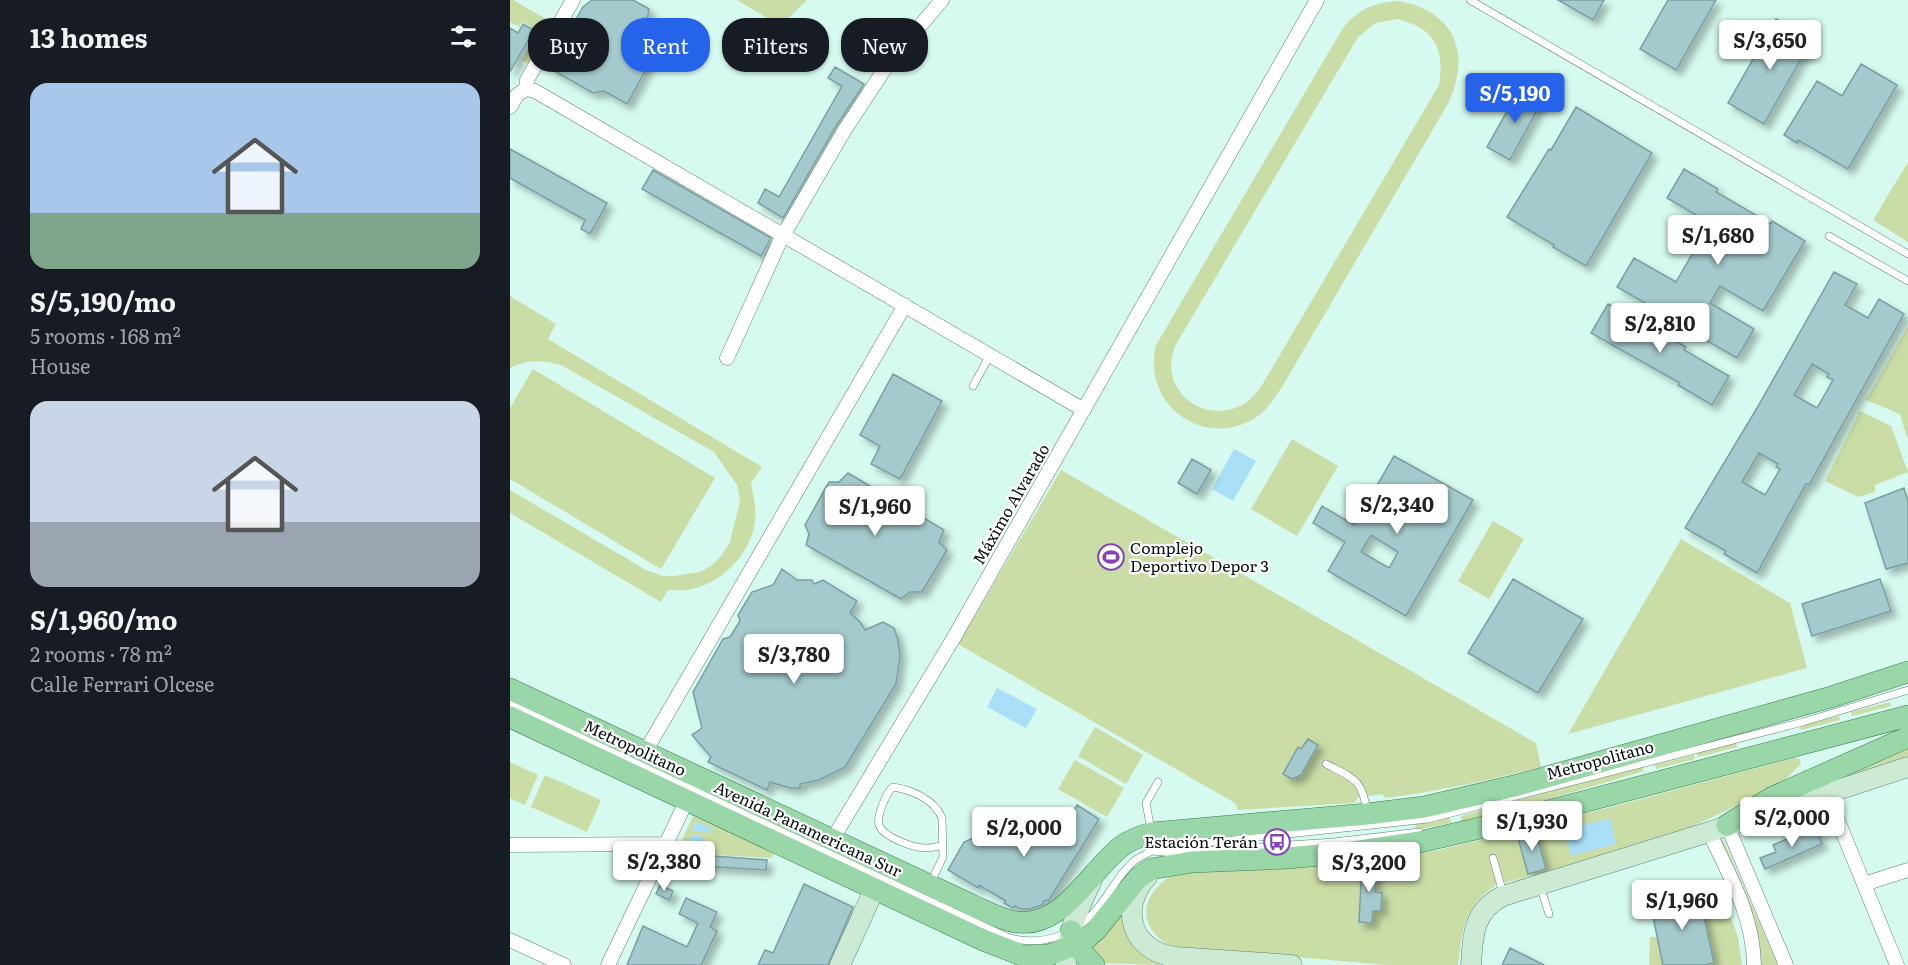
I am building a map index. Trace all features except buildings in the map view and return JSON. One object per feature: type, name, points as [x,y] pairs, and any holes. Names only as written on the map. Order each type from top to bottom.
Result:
[{"type":"main road","points":[[1156,850],[1367,814],[1424,807],[1518,785],[1831,697],[1908,672]]},
{"type":"main road","name":"Avenida Panamericana Sur","points":[[510,689],[646,750],[692,789],[874,890],[983,940],[1024,956],[1049,955],[1070,947]]},
{"type":"main road","points":[[1156,850],[1192,862],[1287,858],[1353,852],[1420,842],[1522,818],[1908,716]]},
{"type":"main road","name":"Avenida Panamericana Sur","points":[[510,717],[692,789],[833,839],[1008,920],[1022,922],[1035,920],[1058,910],[1077,894],[1097,870],[1129,842],[1156,850]]},
{"type":"main road","points":[[1718,828],[1773,797],[1908,737]]},
{"type":"main road","points":[[1471,965],[1473,930],[1482,912],[1496,899],[1908,767]]},
{"type":"main road","points":[[1070,947],[1087,938],[1107,919],[1138,878],[1151,869],[1156,850]]},
{"type":"main road","points":[[1156,850],[1145,878],[1136,891],[1132,905],[1132,920],[1137,934],[1145,945],[1176,961],[1292,965]]},
{"type":"main road","points":[[1070,947],[1097,870]]},
{"type":"main road","points":[[840,965],[874,890]]},
{"type":"main road","points":[[1070,947],[1094,965]]},
{"type":"main road","points":[[1024,956],[1050,965]]},
{"type":"street","points":[[510,107],[518,94],[526,88],[528,80],[573,0]]},
{"type":"street","points":[[727,358],[784,235],[844,131],[888,64],[942,0]]},
{"type":"street","name":"Máximo Alvarado","points":[[833,839],[953,639],[1317,0]]},
{"type":"street","points":[[526,88],[535,91],[1084,410]]},
{"type":"street","points":[[646,750],[905,305]]},
{"type":"street","points":[[608,965],[692,789]]},
{"type":"street","points":[[1827,794],[1897,965]]},
{"type":"street","points":[[1718,828],[1746,913],[1754,944],[1754,965]]},
{"type":"street","points":[[1718,828],[1786,965]]},
{"type":"street","points":[[510,844],[666,844]]},
{"type":"street","points":[[1864,884],[1908,870]]},
{"type":"street","points":[[510,940],[564,965]]},
{"type":"lane","points":[[1470,0],[1908,254]]},
{"type":"lane","points":[[1829,236],[1908,281]]},
{"type":"lane","points":[[973,386],[990,355]]},
{"type":"lane","name":"Metropolitano","points":[[1156,850],[1177,844],[1428,819],[1803,722],[1908,690]]},
{"type":"lane","name":"Metropolitano","points":[[510,704],[1007,938],[1018,941],[1052,938],[1070,947]]},
{"type":"lane","points":[[1875,716],[1908,708]]},
{"type":"lane","points":[[646,750],[666,754],[824,828],[833,839]]},
{"type":"lane","points":[[1326,764],[1356,779],[1365,796],[1367,814]]},
{"type":"lane","points":[[1158,782],[1146,803],[1156,850],[1173,853],[1334,842],[1422,831]]},
{"type":"lane","points":[[930,885],[943,857],[942,818],[933,805],[920,795],[903,788],[893,787],[889,790],[879,816],[880,828],[886,834],[913,846],[927,848],[942,846]]},
{"type":"lane","name":"Metropolitano","points":[[1442,828],[1514,813],[1548,803]]},
{"type":"lane","points":[[1493,858],[1503,896]]},
{"type":"lane","points":[[1539,884],[1548,915]]},
{"type":"green space","points":[[510,0],[544,18],[528,18],[528,25],[522,21],[519,27],[510,22]]},
{"type":"green space","points":[[737,0],[807,0],[788,18],[767,18]]},
{"type":"green space","points":[[1399,1],[1418,6],[1434,14],[1453,37],[1458,51],[1458,67],[1449,102],[1271,403],[1258,416],[1238,426],[1218,428],[1199,425],[1182,417],[1168,404],[1158,387],[1154,367],[1156,345],[1343,28],[1361,11]],"holes":[[[1397,19],[1410,23],[1429,34],[1434,42],[1440,61],[1439,85],[1262,385],[1248,401],[1231,409],[1221,411],[1199,407],[1182,394],[1176,385],[1171,367],[1175,346],[1358,37],[1376,23]]]},
{"type":"green space","points":[[528,49],[528,64],[522,60]]},
{"type":"green space","points":[[1908,162],[1908,242],[1873,220]]},
{"type":"green space","points":[[510,296],[556,324],[548,339],[762,467],[751,483],[756,512],[752,534],[740,556],[722,575],[699,587],[668,590],[661,602],[510,513],[510,490],[646,570],[662,576],[674,576],[700,572],[711,566],[721,556],[730,542],[740,501],[737,485],[714,452],[561,365],[535,361],[510,368]]},
{"type":"green space","points":[[1908,326],[1908,441],[1900,414],[1866,400]]},
{"type":"green space","points":[[533,369],[715,478],[661,569],[510,479],[510,408]]},
{"type":"green space","points":[[1860,411],[1891,426],[1908,472],[1875,485],[1875,492],[1858,497],[1825,481]]},
{"type":"green space","points":[[1292,439],[1338,466],[1297,536],[1251,509]]},
{"type":"green space","name":"Complejo Deportivo Depor 3","points":[[1061,470],[1536,743],[1541,767],[1425,792],[1386,798],[1381,794],[1358,798],[1354,803],[1238,810],[1235,803],[958,644]]},
{"type":"green space","points":[[1493,521],[1524,539],[1489,599],[1458,581]]},
{"type":"green space","points":[[1681,539],[1790,603],[1807,668],[1568,734]]},
{"type":"green space","points":[[1890,702],[1891,706],[1852,716],[1851,712]]},
{"type":"green space","points":[[1839,716],[1840,720],[1801,730],[1800,726]]},
{"type":"green space","points":[[1095,727],[1143,755],[1126,784],[1078,756]]},
{"type":"green space","points":[[1736,743],[1737,747],[1698,757],[1697,753]]},
{"type":"green space","points":[[1908,749],[1908,757],[1841,779]]},
{"type":"green space","points":[[1694,755],[1695,759],[1656,769],[1655,765]]},
{"type":"green space","points":[[1794,758],[1800,759],[1801,764],[1779,786],[1691,827],[1630,849],[1496,885],[1485,893],[1471,911],[1463,930],[1458,965],[1387,965],[1170,946],[1158,938],[1147,918],[1146,908],[1156,889],[1177,873],[1386,859],[1435,851]]},
{"type":"green space","points":[[1075,760],[1124,788],[1107,817],[1058,789]]},
{"type":"green space","points":[[510,762],[538,775],[525,805],[510,798]]},
{"type":"green space","points":[[1642,766],[1644,771],[1461,822],[1461,816]]},
{"type":"green space","points":[[545,775],[601,800],[587,832],[531,807]]},
{"type":"green space","points":[[693,816],[774,852],[772,858],[676,853]]},
{"type":"green space","points":[[1450,817],[1451,823],[1416,830],[1415,824]]},
{"type":"green space","points":[[1723,839],[1778,965],[1759,965],[1719,843]]},
{"type":"green space","points":[[1719,886],[1738,937],[1742,965],[1704,965],[1714,962],[1699,892]]},
{"type":"green space","points":[[1127,900],[1146,956],[1160,965],[1099,963],[1084,947]]},
{"type":"green space","points":[[1650,937],[1658,937],[1663,965],[1649,965]]},
{"type":"water","points":[[1234,449],[1256,461],[1233,501],[1212,489]]},
{"type":"water","points":[[997,688],[1037,709],[1026,728],[987,707]]},
{"type":"water","points":[[1610,818],[1616,844],[1571,856],[1564,830]]},
{"type":"water","points":[[698,822],[712,829],[710,833],[694,831],[692,828]]},
{"type":"water","points":[[694,835],[699,835],[708,842],[709,846],[706,849],[691,848],[689,843]]},
{"type":"place","name":"Complejo Deportivo Depor 3","points":[[1111,557]]},
{"type":"place","name":"Estación Terán","points":[[1277,842]]}]
